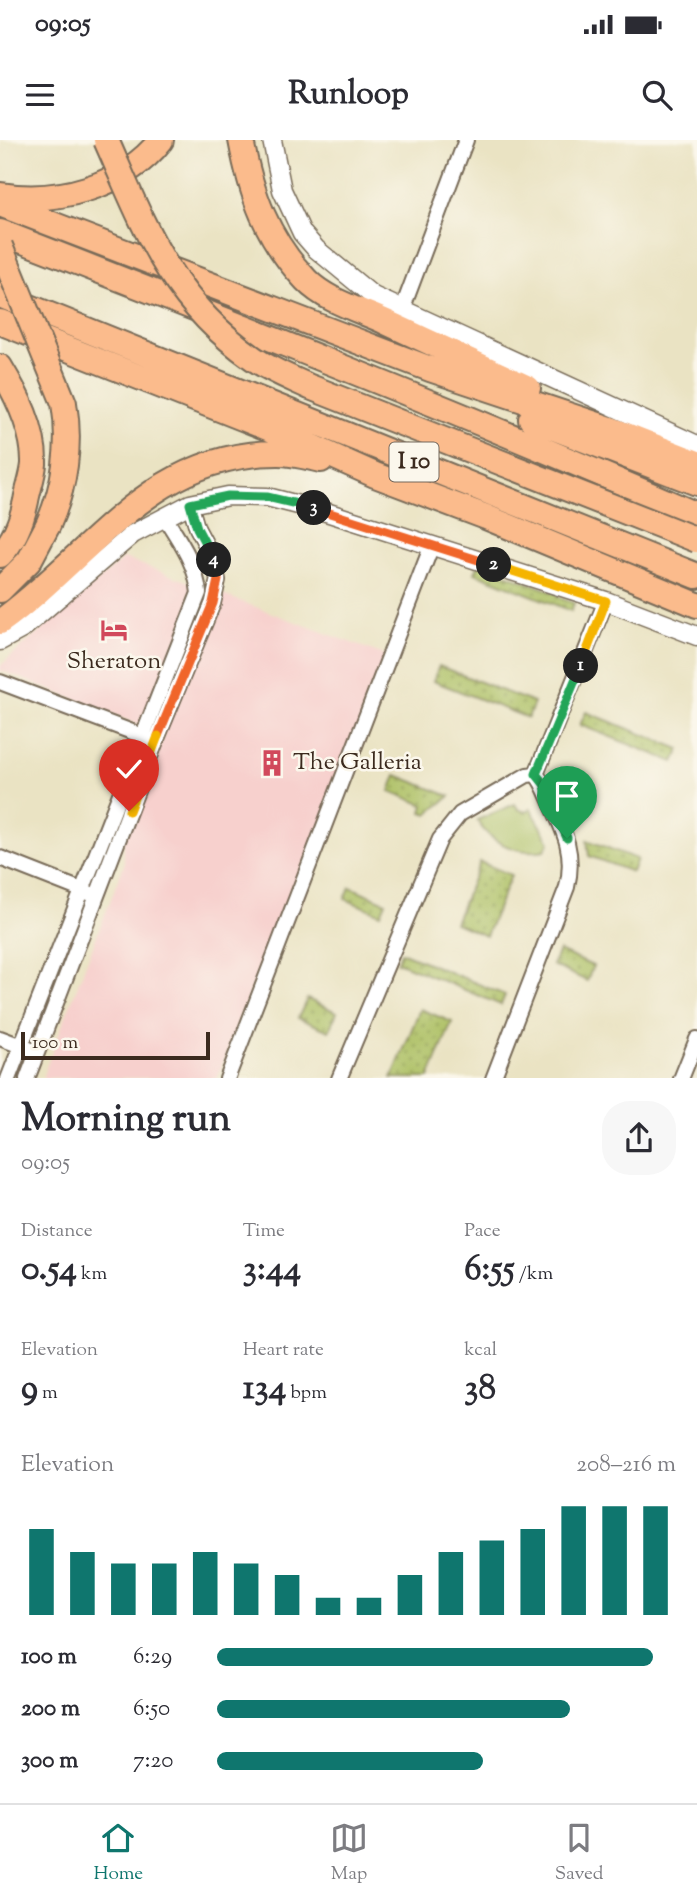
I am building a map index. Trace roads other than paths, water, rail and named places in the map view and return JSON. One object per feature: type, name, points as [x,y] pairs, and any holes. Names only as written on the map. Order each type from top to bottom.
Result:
[{"type":"highway","points":[[106,140],[149,238],[174,282],[210,323],[254,359],[310,387],[697,540]]},
{"type":"highway","points":[[0,195],[38,198],[100,186],[131,167],[161,140]]},
{"type":"highway","points":[[241,140],[259,211],[277,241],[307,281],[341,303],[392,315]]},
{"type":"highway","points":[[257,140],[268,194],[284,227],[304,260],[330,285],[614,430]]},
{"type":"highway","points":[[0,204],[430,369],[614,430],[697,463]]},
{"type":"highway","name":"I 10","points":[[0,232],[291,345],[697,515]]},
{"type":"highway","points":[[0,246],[64,403],[66,419],[65,460],[57,504],[29,561],[0,590]]},
{"type":"highway","name":"I 10","points":[[0,295],[697,576]]},
{"type":"highway","points":[[0,322],[288,436],[375,475],[524,532],[697,605]]},
{"type":"highway","points":[[291,345],[335,348],[697,483]]},
{"type":"highway","points":[[0,367],[12,386],[29,429],[34,464],[22,518],[0,555]]},
{"type":"highway","points":[[0,622],[26,603],[145,496],[180,475],[227,458],[279,453],[328,461],[375,475]]},
{"type":"street","points":[[272,140],[282,190],[302,233],[316,249],[392,315],[697,445]]},
{"type":"street","points":[[392,315],[466,140]]},
{"type":"street","points":[[0,641],[22,629],[133,534],[190,504],[228,496],[267,497],[327,512],[606,601],[697,636]]},
{"type":"street","points":[[27,1078],[156,741],[213,603],[218,580],[214,560],[197,528],[190,504]]},
{"type":"street","points":[[8,1078],[199,593],[187,551],[164,516]]},
{"type":"street","points":[[227,1078],[432,545]]},
{"type":"street","points":[[536,774],[606,601]]},
{"type":"street","points":[[0,682],[156,741]]},
{"type":"street","points":[[339,1078],[440,839],[460,814],[473,805],[527,775],[536,774]]},
{"type":"street","points":[[493,1078],[567,887],[571,870],[567,838],[544,784],[536,774]]},
{"type":"street","points":[[0,858],[96,896]]},
{"type":"street","points":[[0,1038],[37,1052]]},
{"type":"street","points":[[681,1078],[697,1039]]},
{"type":"place","name":"Sheraton","points":[[114,630]]},
{"type":"place","name":"The Galleria","points":[[272,763]]}]
